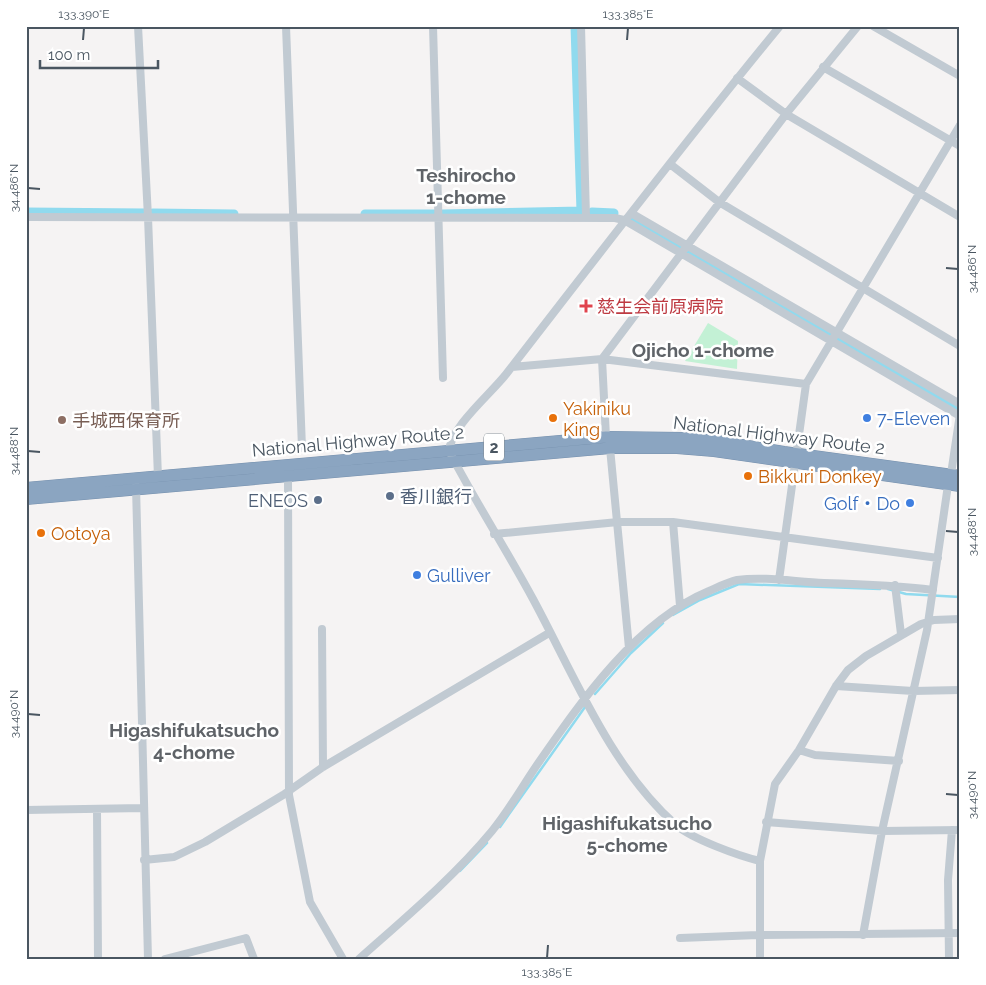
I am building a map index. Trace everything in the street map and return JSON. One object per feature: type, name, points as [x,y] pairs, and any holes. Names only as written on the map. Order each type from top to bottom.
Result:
[{"type":"highway","name":"National Highway Route 2","points":[[26,499],[136,484],[158,477],[452,456],[608,442],[682,438],[796,459],[953,478],[960,486]]},
{"type":"highway","name":"National Highway Route 2","points":[[26,488],[288,475],[452,456]]},
{"type":"street","points":[[138,26],[158,477]]},
{"type":"street","points":[[286,26],[295,219],[302,448]]},
{"type":"street","points":[[433,26],[444,378]]},
{"type":"street","points":[[582,26],[586,218]]},
{"type":"street","points":[[760,862],[689,834],[677,826],[658,807],[624,764],[549,633],[533,600],[494,534],[452,456],[454,434],[512,367],[624,220],[780,26]]},
{"type":"street","points":[[629,648],[618,522],[608,442],[602,359],[786,114],[858,26]]},
{"type":"street","points":[[873,26],[960,76]]},
{"type":"street","points":[[823,67],[960,146]]},
{"type":"street","points":[[737,78],[786,114],[960,217]]},
{"type":"street","points":[[779,580],[806,384],[960,125]]},
{"type":"street","points":[[670,164],[719,202],[960,346]]},
{"type":"street","points":[[631,213],[684,248],[835,337],[960,415],[953,478],[928,622],[882,832],[863,935]]},
{"type":"street","points":[[26,217],[295,219],[586,218],[624,220],[684,248]]},
{"type":"street","points":[[835,337],[960,404]]},
{"type":"street","points":[[512,367],[602,359],[806,384]]},
{"type":"street","points":[[288,475],[289,790],[310,902],[343,959]]},
{"type":"street","points":[[136,484],[148,959]]},
{"type":"street","points":[[494,534],[618,522],[672,522],[938,558]]},
{"type":"street","points":[[672,522],[680,606]]},
{"type":"street","points":[[359,959],[472,854],[512,804],[538,763],[586,699],[629,648],[661,618],[700,595],[738,580],[896,584],[933,590]]},
{"type":"street","points":[[896,584],[901,634]]},
{"type":"street","points":[[760,959],[758,934],[760,862],[766,822],[775,784],[799,750],[836,686],[848,670],[901,634],[928,622],[960,619]]},
{"type":"street","points":[[322,629],[323,766]]},
{"type":"street","points":[[144,860],[174,857],[205,842],[289,790],[323,766],[549,633]]},
{"type":"street","points":[[836,686],[913,691],[960,690]]},
{"type":"street","points":[[799,750],[815,755],[899,761]]},
{"type":"street","points":[[26,810],[143,808]]},
{"type":"street","points":[[97,809],[98,959]]},
{"type":"street","points":[[766,822],[882,832],[956,830],[948,880],[948,959]]},
{"type":"street","points":[[680,938],[758,934],[863,935],[960,933]]},
{"type":"street","points":[[165,959],[246,938],[254,959]]},
{"type":"green space","points":[[708,323],[738,341],[737,369],[685,361]]},
{"type":"waterway","points":[[443,214],[581,211],[575,26]]},
{"type":"waterway","points":[[26,212],[145,213]]},
{"type":"waterway","points":[[592,212],[614,213]]},
{"type":"waterway","points":[[153,213],[234,214]]},
{"type":"waterway","points":[[365,214],[437,214]]},
{"type":"waterway","points":[[631,220],[728,274],[960,411]]},
{"type":"waterway","points":[[673,615],[700,600],[739,584],[880,589]]},
{"type":"waterway","points":[[888,589],[906,594],[960,597]]},
{"type":"waterway","points":[[595,694],[631,653],[663,623]]},
{"type":"waterway","points":[[500,827],[585,707]]},
{"type":"waterway","points":[[460,871],[487,843]]},
{"type":"place","name":"慈生会前原病院","points":[[586,306]]},
{"type":"place","name":"Yakiniku King","points":[[553,418]]},
{"type":"place","name":"7-Eleven","points":[[867,418]]},
{"type":"place","name":"手城西保育所","points":[[62,420]]},
{"type":"place","name":"Bikkuri Donkey","points":[[748,476]]},
{"type":"place","name":"香川銀行","points":[[390,496]]},
{"type":"place","name":"ENEOS","points":[[318,500]]},
{"type":"place","name":"Golf・Do","points":[[910,503]]},
{"type":"place","name":"Ootoya","points":[[41,533]]},
{"type":"place","name":"Gulliver","points":[[417,575]]},
{"type":"district","name":"Teshirocho 1-chome","points":[[466,186]]},
{"type":"district","name":"Ojicho 1-chome","points":[[703,350]]},
{"type":"district","name":"Higashifukatsucho 4-chome","points":[[194,741]]},
{"type":"district","name":"Higashifukatsucho 5-chome","points":[[627,834]]}]
